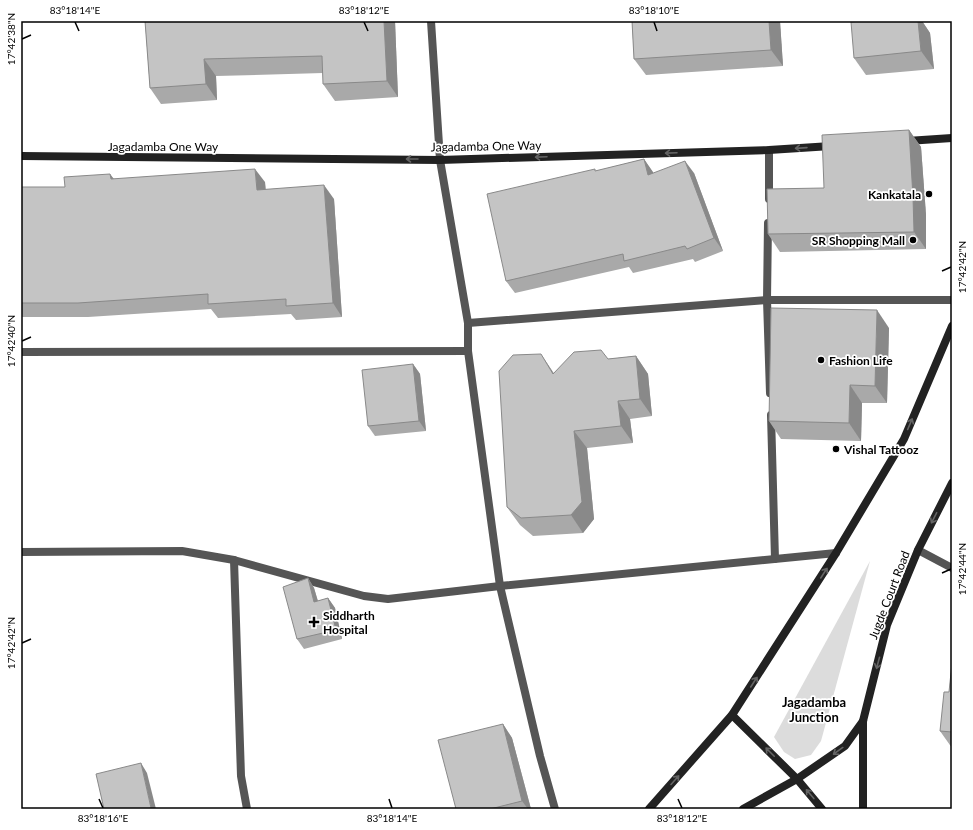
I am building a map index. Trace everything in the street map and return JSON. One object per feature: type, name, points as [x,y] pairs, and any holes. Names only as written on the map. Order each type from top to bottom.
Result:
[{"type":"street","points":[[431,21],[440,160],[468,323],[468,352],[500,586],[540,756],[555,809]]},
{"type":"street","points":[[896,142],[952,138]]},
{"type":"street","name":"Jagadamba One Way","points":[[21,156],[440,160],[769,150],[841,145]]},
{"type":"street","points":[[769,150],[767,300],[775,559]]},
{"type":"street","points":[[468,323],[767,300],[952,300]]},
{"type":"street","points":[[649,809],[732,715],[836,553],[904,439],[952,326]]},
{"type":"street","points":[[21,352],[468,352]]},
{"type":"street","name":"Jugde Court Road","points":[[863,809],[863,721],[887,625],[918,550],[952,483]]},
{"type":"street","points":[[918,550],[952,568]]},
{"type":"street","points":[[21,552],[182,551],[234,560],[364,596],[388,599],[500,586],[836,553]]},
{"type":"street","points":[[234,560],[241,776],[247,809]]},
{"type":"street","points":[[732,715],[797,779],[822,809]]},
{"type":"street","name":"Jugde Court Road","points":[[743,809],[797,779],[845,746],[863,721]]},
{"type":"shaded area","points":[[870,561],[821,741],[811,755],[795,759],[784,752],[774,737]]},
{"type":"building","points":[[145,21],[384,21],[387,81],[323,84],[322,56],[204,59],[206,84],[150,88]]},
{"type":"building","points":[[632,21],[769,21],[771,50],[634,59]]},
{"type":"building","points":[[918,21],[921,51],[854,58],[851,22]]},
{"type":"building","points":[[909,130],[914,232],[768,234],[767,189],[824,188],[822,135]]},
{"type":"building","points":[[644,159],[648,175],[685,161],[714,238],[687,249],[685,246],[624,261],[623,254],[506,281],[487,194]]},
{"type":"building","points":[[255,169],[257,190],[324,185],[333,303],[286,306],[286,299],[208,304],[208,294],[78,303],[21,303],[21,187],[65,187],[64,177],[110,174],[111,179]]},
{"type":"building","points":[[771,308],[877,310],[875,386],[850,385],[849,423],[769,421]]},
{"type":"building","points":[[601,350],[608,359],[636,356],[640,399],[618,401],[621,426],[574,431],[582,502],[571,515],[521,518],[507,507],[499,371],[513,355],[541,354],[553,374],[574,352]]},
{"type":"building","points":[[413,364],[419,421],[368,426],[362,370]]},
{"type":"building","points":[[308,578],[314,602],[328,598],[336,630],[297,639],[283,587]]},
{"type":"building","points":[[952,663],[952,732],[940,731],[944,692],[949,692]]},
{"type":"building","points":[[503,724],[522,801],[490,809],[456,809],[438,740]]},
{"type":"building","points":[[141,763],[151,808],[104,809],[96,774]]},
{"type":"place","name":"Kankatala","points":[[929,194]]},
{"type":"place","name":"SR Shopping Mall","points":[[913,240]]},
{"type":"place","name":"Fashion Life","points":[[821,360]]},
{"type":"place","name":"Vishal Tattooz","points":[[836,449]]},
{"type":"place","name":"Siddharth Hospital","points":[[314,622]]},
{"type":"district","name":"Jagadamba Junction","points":[[814,710]]}]
